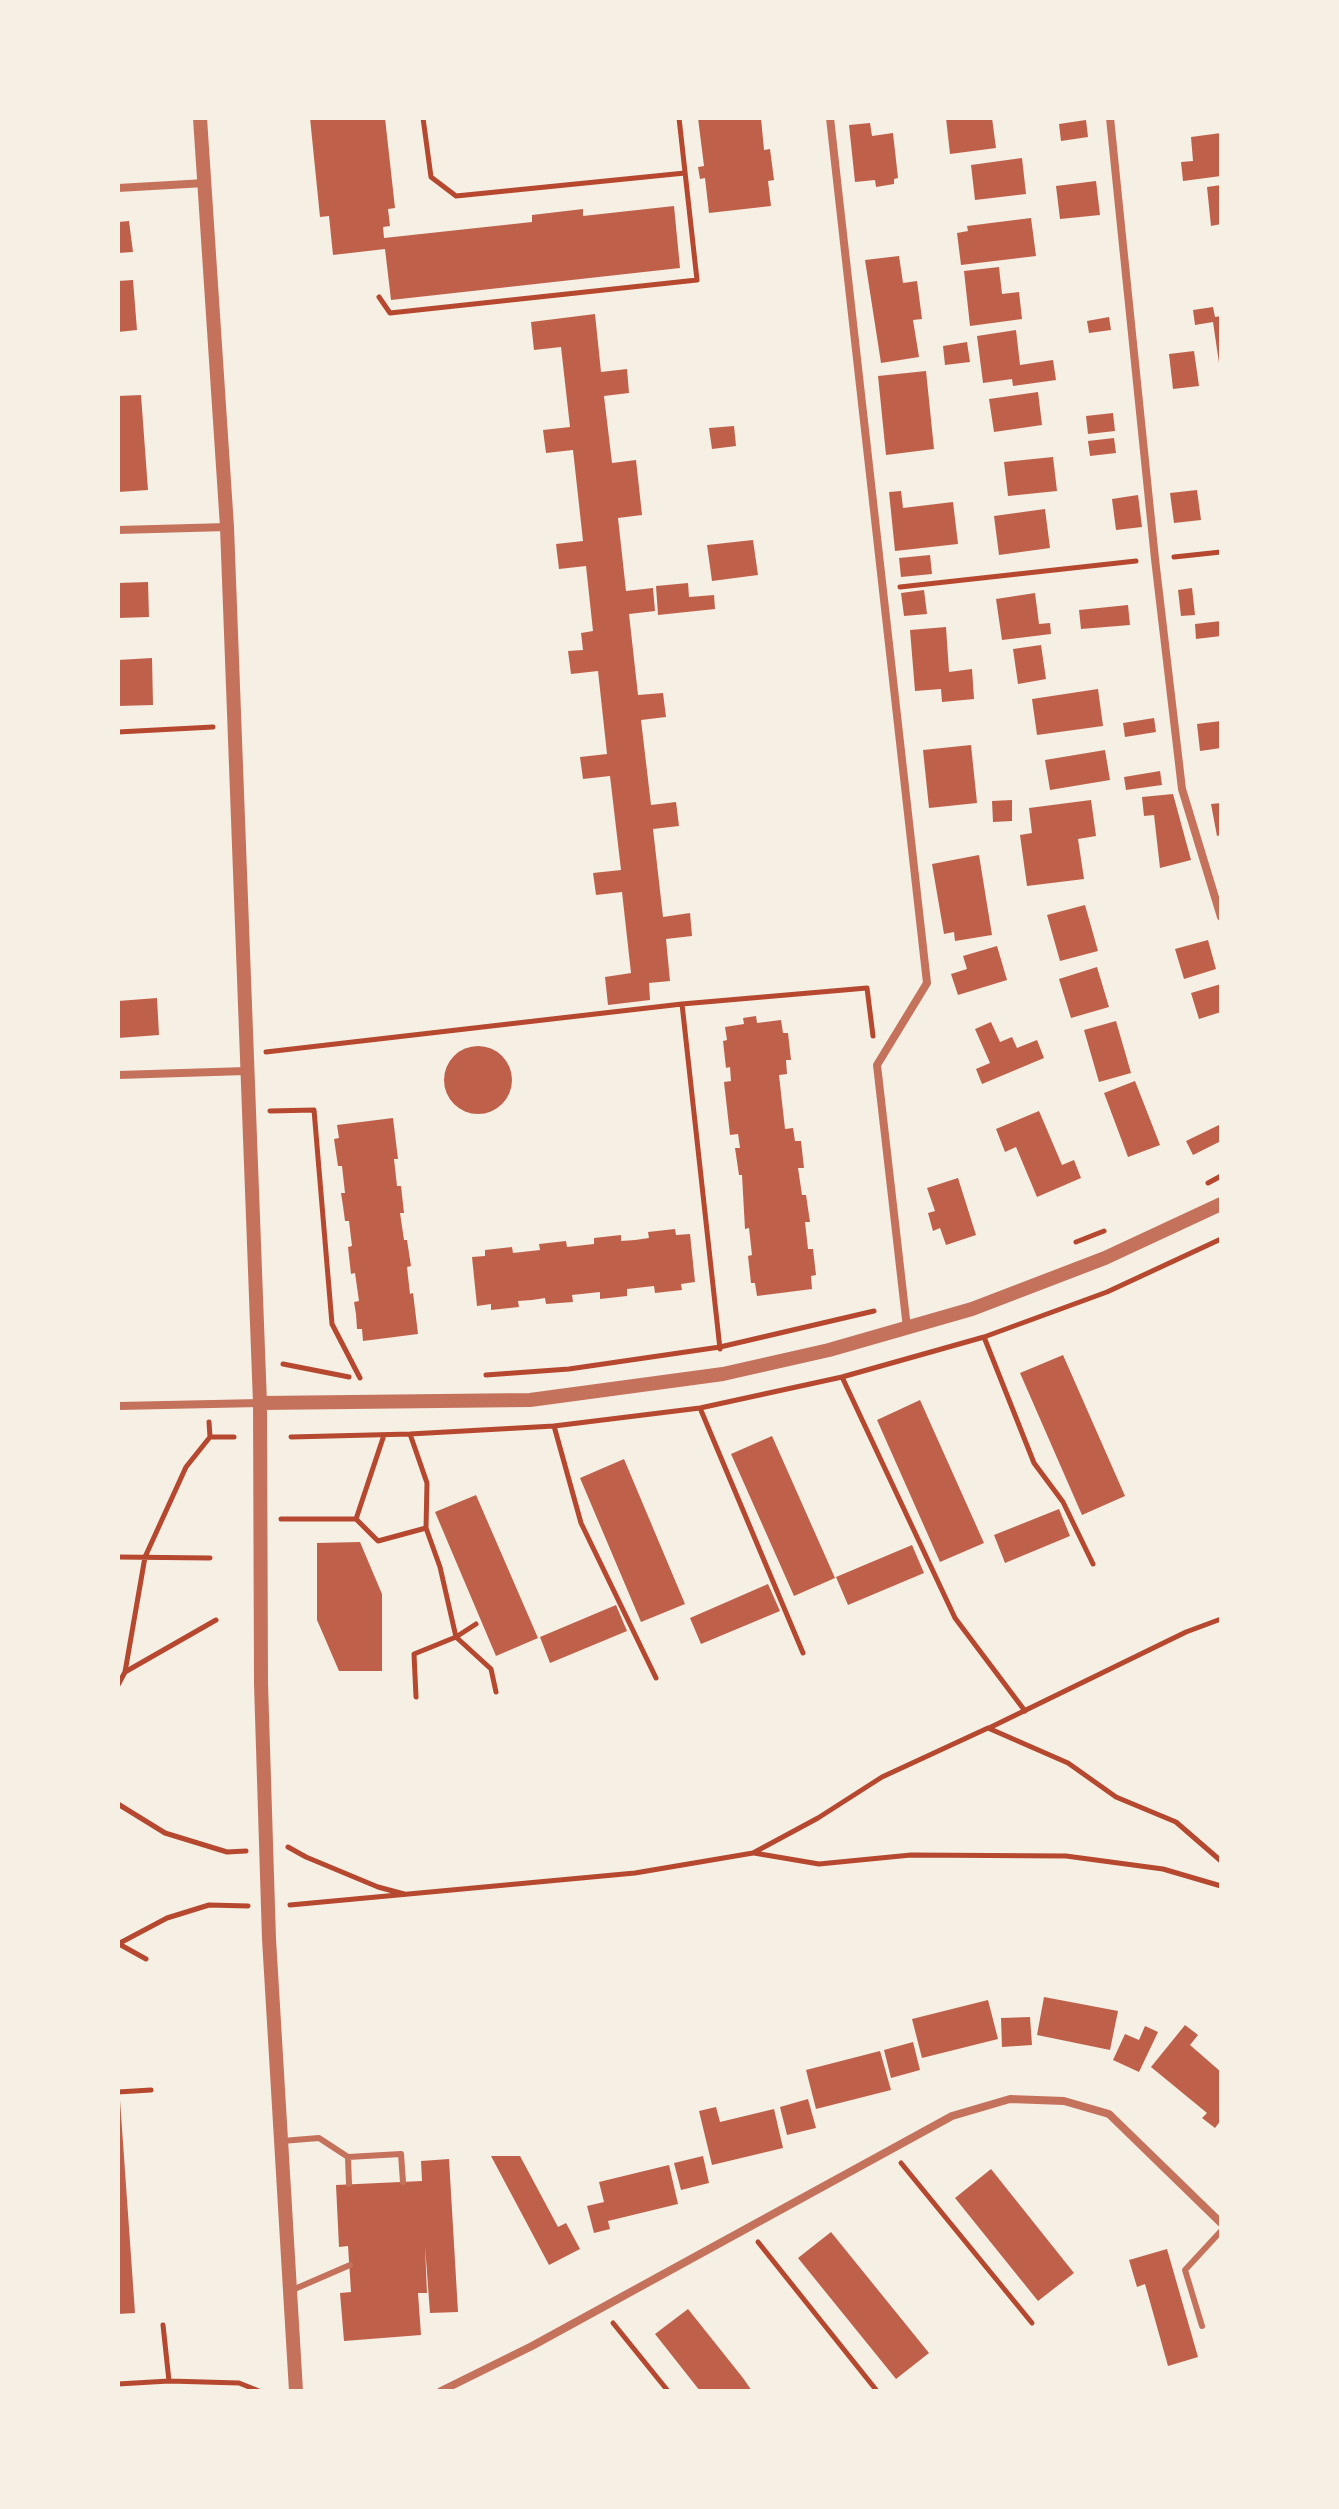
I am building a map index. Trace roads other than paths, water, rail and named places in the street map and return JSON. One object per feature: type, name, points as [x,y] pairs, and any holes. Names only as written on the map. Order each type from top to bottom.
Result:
[{"type":"street","points":[[200,118],[227,527],[260,1403],[261,1684],[268,1907],[279,2141],[296,2391]]},
{"type":"street","points":[[830,118],[927,983],[877,1065],[907,1328]]},
{"type":"street","points":[[1110,118],[1182,789],[1221,917]]},
{"type":"street","points":[[118,188],[205,183]]},
{"type":"street","points":[[118,530],[227,527]]},
{"type":"street","points":[[118,1075],[246,1071]]},
{"type":"street","points":[[118,1406],[530,1400],[723,1374],[829,1350],[972,1309],[1105,1258],[1221,1204]]},
{"type":"street","points":[[441,2391],[532,2346],[952,2116],[1010,2099],[1064,2101],[1109,2114],[1221,2223]]},
{"type":"lane","points":[[279,2141],[319,2138],[348,2157],[401,2154],[403,2182]]},
{"type":"lane","points":[[348,2157],[349,2184]]},
{"type":"lane","points":[[1202,2326],[1185,2270],[1221,2231]]},
{"type":"lane","points":[[290,2291],[350,2265]]}]
